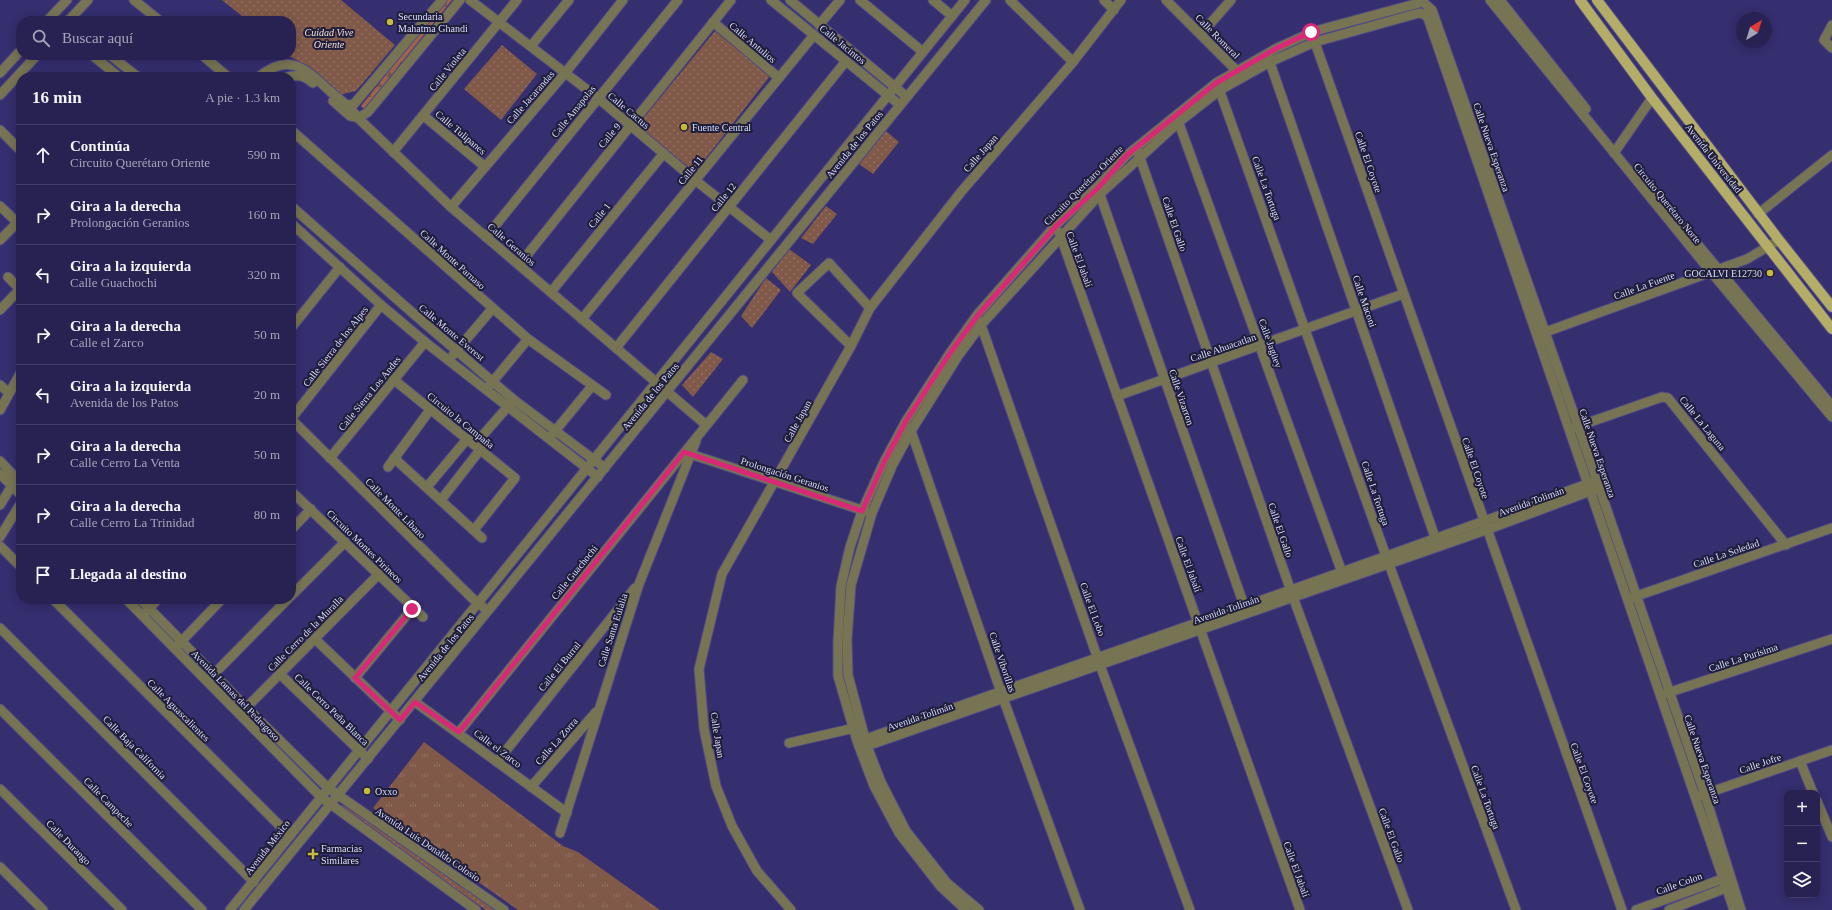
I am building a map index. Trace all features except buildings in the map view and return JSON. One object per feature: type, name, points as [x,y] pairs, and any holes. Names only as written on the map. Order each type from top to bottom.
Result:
[{"type":"main road","name":"Avenida Universidad","points":[[1580,0],[1652,98],[1767,247],[1832,328]]},
{"type":"main road","name":"Avenida Universidad","points":[[1597,0],[1758,214],[1832,307]]},
{"type":"main road","points":[[1614,47],[1627,40]]},
{"type":"street","points":[[52,16],[66,0]]},
{"type":"street","points":[[73,16],[88,0]]},
{"type":"street","points":[[134,0],[154,16]]},
{"type":"street","points":[[349,106],[354,104],[442,0]]},
{"type":"street","points":[[296,75],[306,78],[350,116],[358,118],[368,112],[460,0]]},
{"type":"street","name":"Calle Cactus","points":[[470,0],[498,23],[566,72],[695,180],[771,240]]},
{"type":"street","name":"Calle Violeta","points":[[393,152],[424,116],[517,0]]},
{"type":"street","points":[[531,46],[569,0]]},
{"type":"street","name":"Calle Jacarandas","points":[[451,207],[484,166],[566,72],[623,0]]},
{"type":"street","name":"Calle Amapolas","points":[[486,237],[678,0]]},
{"type":"street","name":"Calle 9","points":[[519,265],[731,0]]},
{"type":"street","name":"Calle Jacintos","points":[[771,0],[900,105]]},
{"type":"street","name":"Calle Jacintos","points":[[790,0],[896,86],[907,97]]},
{"type":"street","points":[[819,25],[840,0]]},
{"type":"street","points":[[860,0],[923,52]]},
{"type":"street","points":[[933,0],[952,16]]},
{"type":"street","name":"Avenida de los Patos","points":[[321,797],[965,0]]},
{"type":"street","name":"Avenida de los Patos","points":[[331,806],[986,0]]},
{"type":"street","points":[[1010,0],[1073,62]]},
{"type":"street","points":[[1104,0],[1114,10]]},
{"type":"street","name":"Calle Japan","points":[[791,910],[757,871],[732,826],[716,786],[704,729],[699,669],[722,574],[851,346],[870,308],[960,192],[1073,62],[1121,0]]},
{"type":"street","name":"Calle Romeral","points":[[1166,0],[1240,74]]},
{"type":"street","points":[[1201,34],[1231,0]]},
{"type":"street","name":"Circuito Querétaro Norte","points":[[1490,0],[1715,271],[1832,417]]},
{"type":"street","name":"Circuito Querétaro Norte","points":[[1500,0],[1616,151]]},
{"type":"street","name":"Circuito Querétaro Oriente","points":[[858,727],[838,676],[838,624],[841,586],[850,547],[867,512],[911,431],[958,356],[981,325],[1061,236],[1099,191],[1138,152],[1218,86],[1311,32],[1418,2],[1430,2]]},
{"type":"street","points":[[1424,14],[1430,2]]},
{"type":"street","name":"Calle Nueva Esperanza","points":[[1430,2],[1540,334],[1568,430],[1593,486],[1632,598],[1700,796],[1728,882],[1734,910]]},
{"type":"street","points":[[56,11],[62,16]]},
{"type":"street","name":"Circuito Querétaro Oriente","points":[[1268,58],[1314,42],[1419,13],[1424,14]]},
{"type":"street","name":"Calle Nueva Esperanza","points":[[1424,14],[1428,18],[1485,171]]},
{"type":"street","name":"Calle Antulios","points":[[713,22],[779,78]]},
{"type":"street","points":[[1832,25],[1824,40],[1832,48]]},
{"type":"street","name":"Calle El Coyote","points":[[1311,32],[1622,910]]},
{"type":"street","name":"Calle 11","points":[[582,319],[814,35]]},
{"type":"street","points":[[400,51],[411,60]]},
{"type":"street","points":[[0,73],[16,55]]},
{"type":"street","name":"Calle Maconi","points":[[1268,58],[1437,543]]},
{"type":"street","points":[[24,72],[34,60]]},
{"type":"street","points":[[98,60],[113,72]]},
{"type":"street","points":[[116,60],[132,72]]},
{"type":"street","points":[[208,60],[222,72]]},
{"type":"street","name":"Calle 12","points":[[616,348],[846,60]]},
{"type":"street","name":"Calle Geranios","points":[[264,72],[280,65],[289,64],[298,65],[310,74],[349,106],[358,118],[451,207],[667,391]]},
{"type":"street","points":[[0,95],[16,81]]},
{"type":"street","name":"Calle La Tortuga","points":[[1218,86],[1388,560],[1516,910]]},
{"type":"street","points":[[1616,151],[1652,98]]},
{"type":"street","name":"Calle Tulipanes","points":[[424,116],[484,166]]},
{"type":"street","name":"Calle Jagüey","points":[[1178,118],[1343,576]]},
{"type":"street","points":[[0,130],[16,146]]},
{"type":"street","name":"Calle Monte Parnaso","points":[[296,134],[492,309],[528,339],[606,396]]},
{"type":"street","name":"Calle El Gallo","points":[[1138,152],[1292,594],[1408,910]]},
{"type":"street","name":"Calle 1","points":[[551,292],[664,153]]},
{"type":"street","points":[[1758,214],[1832,155]]},
{"type":"street","name":"Circuito Querétaro Oriente","points":[[966,910],[899,834],[862,744],[848,675],[850,585],[867,512],[884,462],[906,421],[950,353],[978,315],[1056,226],[1099,191]]},
{"type":"street","name":"Calle Vizarron","points":[[1099,191],[1245,610]]},
{"type":"street","points":[[0,206],[16,221]]},
{"type":"street","name":"Calle Monte Everest","points":[[296,210],[492,381],[511,403]]},
{"type":"street","name":"Calle El Jabalí","points":[[1056,226],[1061,236],[1300,910]]},
{"type":"street","points":[[0,240],[16,227]]},
{"type":"street","name":"Calle Monte Everest","points":[[296,227],[381,305],[425,342],[486,389],[511,403],[552,435],[598,477]]},
{"type":"street","points":[[313,242],[321,232]]},
{"type":"street","name":"Calle La Fuente","points":[[1540,334],[1747,259],[1778,240]]},
{"type":"street","points":[[851,346],[797,293],[829,263],[870,308]]},
{"type":"street","points":[[296,322],[340,267]]},
{"type":"street","name":"Circuito Querétaro Norte","points":[[1715,271],[1832,406]]},
{"type":"street","points":[[8,277],[16,285]]},
{"type":"street","name":"Calle Ahuacatlan","points":[[1118,396],[1403,294]]},
{"type":"street","points":[[0,310],[16,295]]},
{"type":"street","name":"Calle Sierra de los Alpes","points":[[296,413],[381,305]]},
{"type":"street","points":[[449,360],[492,309]]},
{"type":"street","points":[[406,326],[415,315]]},
{"type":"street","name":"Calle El Lobo","points":[[978,315],[1100,661],[1190,910]]},
{"type":"street","name":"Calle Nueva Esperanza","points":[[1540,334],[1578,426],[1593,486]]},
{"type":"street","points":[[486,389],[528,339]]},
{"type":"street","name":"Calle Sierra Los Andes","points":[[330,458],[393,379],[425,342]]},
{"type":"street","name":"Circuito la Campaña","points":[[393,379],[515,478],[474,530]]},
{"type":"street","points":[[667,391],[705,424],[743,380]]},
{"type":"street","points":[[0,410],[16,381]]},
{"type":"street","points":[[0,385],[9,393]]},
{"type":"street","points":[[552,435],[592,386]]},
{"type":"street","name":"Calle La Laguna","points":[[1568,430],[1662,397],[1668,398],[1786,544]]},
{"type":"street","points":[[441,500],[480,450],[483,435],[511,403]]},
{"type":"street","points":[[388,468],[430,410]]},
{"type":"street","name":"Calle Viborillas","points":[[906,421],[911,431],[1002,695],[1080,910]]},
{"type":"street","name":"Calle Monte Líbano","points":[[296,424],[478,603],[488,611]]},
{"type":"street","name":"Calle Santa Eulalia","points":[[560,833],[639,584],[688,453],[705,424]]},
{"type":"street","points":[[427,487],[467,439],[483,435]]},
{"type":"street","name":"Calle Monte Everest","points":[[552,435],[605,468]]},
{"type":"street","name":"Prolongación Geranios","points":[[688,453],[867,512]]},
{"type":"street","name":"Calle Guachochi","points":[[459,732],[688,453]]},
{"type":"street","points":[[394,458],[482,538]]},
{"type":"street","points":[[0,461],[16,474]]},
{"type":"street","points":[[0,474],[16,491]]},
{"type":"street","points":[[0,505],[16,482]]},
{"type":"street","name":"Avenida Tolimán","points":[[862,744],[1437,543],[1593,486]]},
{"type":"street","name":"Circuito Montes Pirineos","points":[[296,495],[379,574],[412,609],[423,617]]},
{"type":"street","points":[[0,537],[16,507]]},
{"type":"street","points":[[296,525],[312,509]]},
{"type":"street","name":"Calle La Soledad","points":[[1632,598],[1832,528]]},
{"type":"street","points":[[296,591],[345,542]]},
{"type":"street","points":[[0,546],[16,562]]},
{"type":"street","name":"Calle Cerro de la Muralla","points":[[243,710],[379,574]]},
{"type":"street","name":"Calle El Burral","points":[[497,762],[639,584]]},
{"type":"street","name":"Calle Aguascalientes","points":[[58,604],[290,836]]},
{"type":"street","name":"Avenida Lomas del Pedregoso","points":[[134,604],[146,612],[243,710],[338,796]]},
{"type":"street","name":"Avenida Lomas del Pedregoso","points":[[142,604],[146,612]]},
{"type":"street","points":[[146,612],[153,604]]},
{"type":"street","points":[[178,645],[217,604]]},
{"type":"street","points":[[210,677],[283,604]]},
{"type":"street","points":[[355,678],[412,609]]},
{"type":"street","points":[[838,624],[848,625]]},
{"type":"street","name":"Calle Baja California","points":[[0,628],[254,882]]},
{"type":"street","points":[[315,639],[400,720]]},
{"type":"street","name":"Calle La Purísima","points":[[1665,694],[1832,639]]},
{"type":"street","name":"Calle Cerro Peña Blanca","points":[[280,674],[368,759]]},
{"type":"street","name":"Calle el Zarco","points":[[415,702],[459,732],[566,813]]},
{"type":"street","name":"Calle Campeche","points":[[0,709],[202,910]]},
{"type":"street","name":"Avenida Lomas del Pedregoso","points":[[243,710],[321,797],[331,806]]},
{"type":"street","name":"Calle La Zorra","points":[[531,787],[598,710]]},
{"type":"street","points":[[789,743],[858,727]]},
{"type":"street","name":"Calle Jofre","points":[[1700,796],[1832,750]]},
{"type":"street","points":[[1800,761],[1812,790]]},
{"type":"street","name":"Calle Durango","points":[[0,789],[122,910]]},
{"type":"street","name":"Avenida Luis Donaldo Colosio","points":[[338,796],[504,910]]},
{"type":"street","name":"Avenida México","points":[[230,910],[321,797]]},
{"type":"street","points":[[244,910],[331,806],[476,910]]},
{"type":"street","points":[[1820,808],[1832,837]]},
{"type":"street","points":[[0,867],[43,910]]},
{"type":"street","name":"Calle Nueva Esperanza","points":[[1728,882],[1741,910]]},
{"type":"street","name":"Calle Colon","points":[[1636,910],[1728,882]]},
{"type":"street","name":"Calle Colon","points":[[1669,910],[1728,882]]},
{"type":"street","name":"Circuito Querétaro Oriente","points":[[944,885],[979,910]]},
{"type":"green space","name":"Cuidad Vive Oriente","points":[[222,0],[341,0],[395,45],[356,91],[339,95],[296,60],[296,16],[242,16]]},
{"type":"green space","points":[[446,0],[452,0],[364,109],[361,106]]},
{"type":"green space","points":[[715,31],[770,76],[695,172],[637,126]]},
{"type":"green space","points":[[502,45],[537,74],[501,120],[464,89]]},
{"type":"green space","points":[[886,131],[899,142],[873,174],[859,164]]},
{"type":"green space","points":[[826,206],[837,214],[813,244],[801,238]]},
{"type":"green space","points":[[789,249],[811,265],[790,292],[772,272]]},
{"type":"green space","points":[[766,278],[781,290],[752,328],[741,316]]},
{"type":"green space","points":[[711,352],[723,359],[693,397],[682,385]]},
{"type":"green space","points":[[424,742],[563,846],[578,852],[660,910],[518,910],[373,808]]},
{"type":"green space","points":[[343,805],[498,910],[486,910],[340,809]]},
{"type":"place","name":"Secundaria Mahatma Ghandi","points":[[390,22]]},
{"type":"place","name":"Fuente Central","points":[[684,127]]},
{"type":"place","name":"GOCALVI E12730","points":[[1770,273]]},
{"type":"place","name":"Oxxo","points":[[367,791]]},
{"type":"place","name":"Farmacias Similares","points":[[313,854]]},
{"type":"route","points":[[412,609],[355,678],[400,720],[415,702],[459,732],[684,452],[862,511],[884,462],[906,421],[950,353],[978,315],[1056,226],[1098,188],[1127,155],[1216,83],[1277,48],[1311,32]]}]
